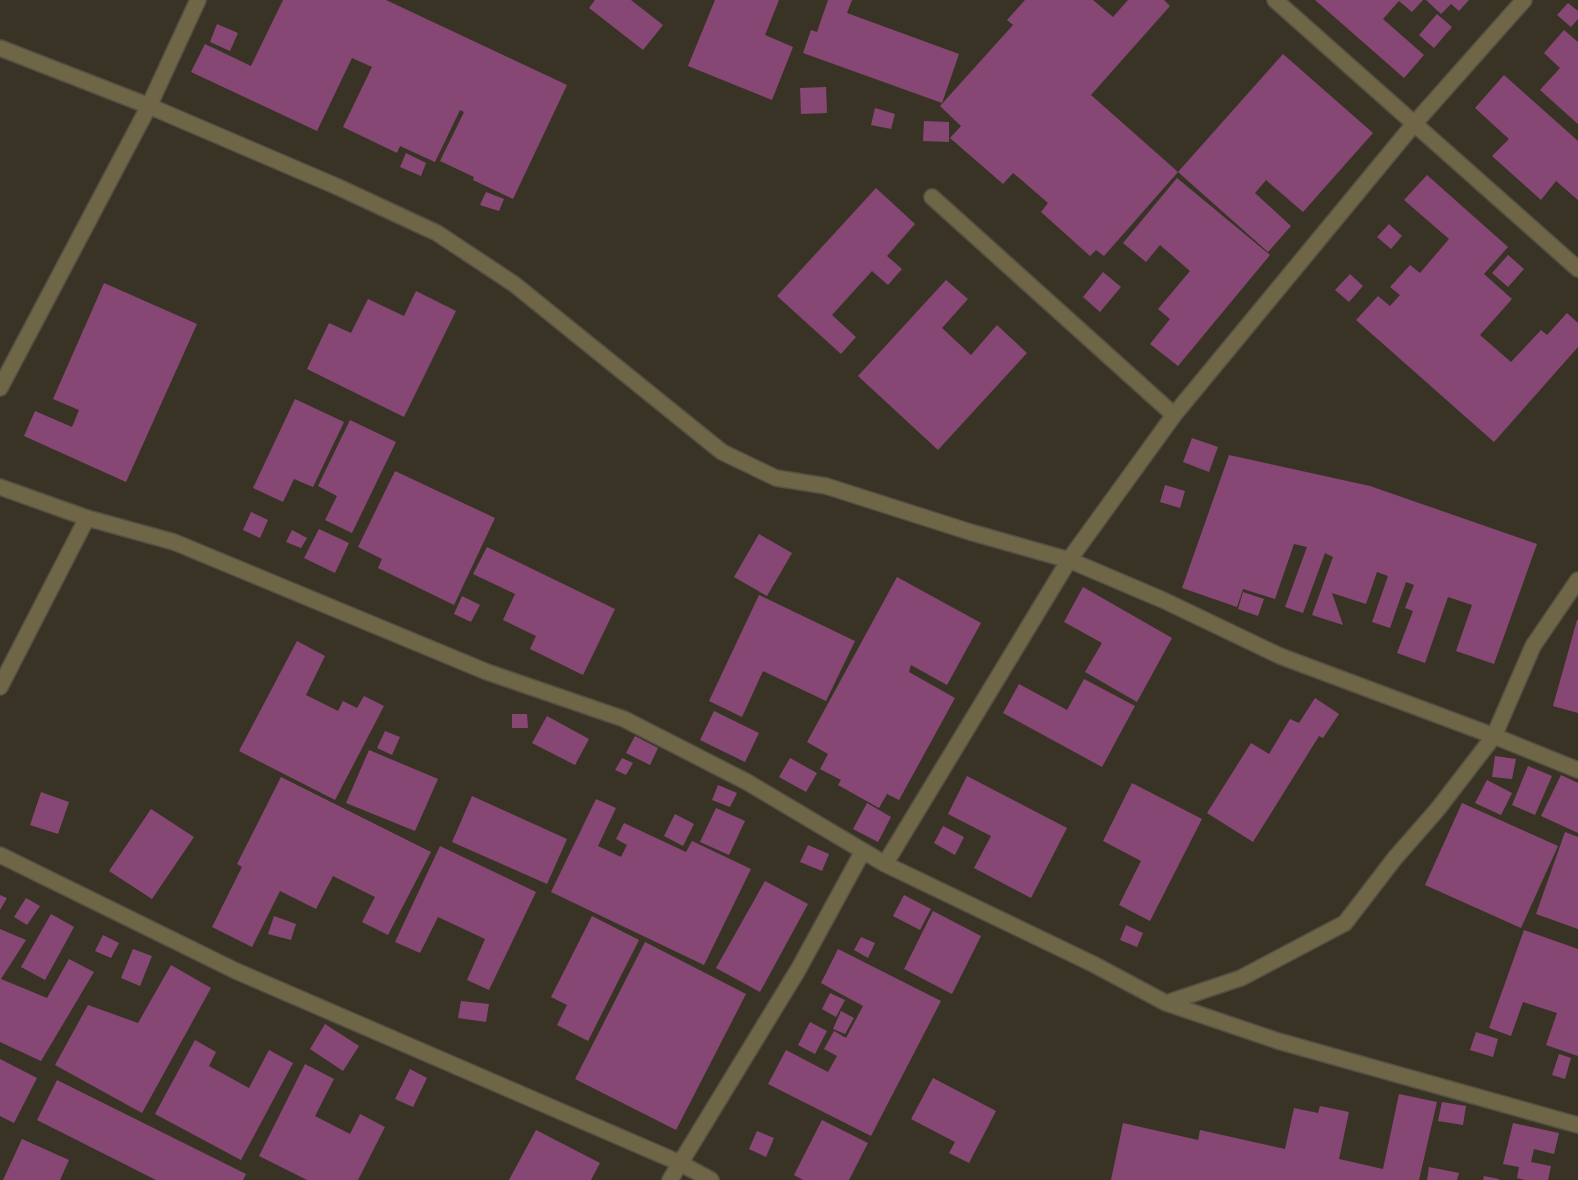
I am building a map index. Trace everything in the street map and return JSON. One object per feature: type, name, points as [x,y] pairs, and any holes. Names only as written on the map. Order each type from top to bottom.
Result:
[{"type":"street","points":[[0,388],[149,106],[198,0]]},
{"type":"street","points":[[1275,0],[1578,269]]},
{"type":"street","points":[[885,864],[1069,560],[1174,415],[1414,124],[1524,0]]},
{"type":"street","points":[[0,48],[149,106],[338,187],[437,233],[514,284],[722,452],[776,478],[826,486],[970,532],[1069,560],[1163,600],[1280,656],[1578,770]]},
{"type":"street","points":[[932,197],[1174,415]]},
{"type":"street","points":[[0,487],[87,518],[174,542],[487,672],[624,719],[747,782],[885,864],[1093,964],[1166,1003],[1299,1047],[1578,1125]]},
{"type":"street","points":[[0,687],[87,518]]},
{"type":"street","points":[[1166,1003],[1241,978],[1345,923],[1494,736],[1533,646],[1578,580]]},
{"type":"street","points":[[670,1180],[798,970],[863,851]]},
{"type":"street","points":[[0,855],[236,971],[680,1163],[711,1180]]},
{"type":"building","points":[[283,0],[386,0],[567,85],[513,199],[440,161],[464,112],[460,110],[435,162],[400,146],[397,153],[343,127],[372,67],[352,58],[317,131],[191,72],[205,44],[251,66]]},
{"type":"building","points":[[595,0],[631,0],[663,25],[643,50],[589,8]]},
{"type":"building","points":[[715,0],[779,0],[765,35],[793,47],[772,100],[688,66]]},
{"type":"building","points":[[828,0],[852,0],[847,13],[959,54],[942,103],[803,53],[811,30],[817,32]]},
{"type":"building","points":[[1025,0],[1093,0],[1113,17],[1128,0],[1164,0],[1170,6],[1091,95],[1178,172],[1104,256],[1096,250],[1090,256],[1041,212],[1048,203],[1013,173],[1003,184],[950,138],[961,126],[940,106],[1013,25],[1007,20]]},
{"type":"building","points":[[1315,0],[1423,0],[1412,12],[1399,1],[1383,19],[1424,55],[1404,78]]},
{"type":"building","points":[[1426,0],[1469,0],[1459,11],[1451,4],[1441,14]]},
{"type":"building","points":[[1568,3],[1578,11],[1578,19],[1571,27],[1557,15]]},
{"type":"building","points":[[1437,14],[1452,27],[1434,48],[1419,35]]},
{"type":"building","points":[[217,24],[238,33],[230,51],[210,42]]},
{"type":"building","points":[[1564,30],[1578,42],[1578,124],[1540,90],[1560,68],[1544,53]]},
{"type":"building","points":[[1283,54],[1373,133],[1303,212],[1266,180],[1255,193],[1291,226],[1268,252],[1178,172]]},
{"type":"building","points":[[1504,75],[1578,141],[1578,200],[1556,181],[1541,200],[1492,156],[1509,139],[1475,108]]},
{"type":"building","points":[[826,87],[827,113],[801,114],[800,88]]},
{"type":"building","points":[[875,108],[895,114],[891,129],[871,125]]},
{"type":"building","points":[[924,121],[949,122],[949,142],[923,141]]},
{"type":"building","points":[[406,153],[426,163],[421,176],[400,167]]},
{"type":"building","points":[[1427,175],[1508,247],[1484,274],[1512,299],[1480,335],[1511,362],[1541,330],[1547,335],[1567,313],[1578,323],[1578,347],[1494,442],[1356,320],[1378,296],[1390,306],[1400,295],[1390,287],[1410,265],[1420,273],[1449,239],[1404,200]]},
{"type":"building","points":[[1177,178],[1270,255],[1178,366],[1150,344],[1170,319],[1158,309],[1190,271],[1160,245],[1146,262],[1123,243]]},
{"type":"building","points":[[876,188],[915,224],[887,256],[902,269],[888,285],[872,271],[832,315],[856,337],[841,354],[777,296]]},
{"type":"building","points":[[486,192],[504,199],[499,211],[480,205]]},
{"type":"building","points":[[1389,224],[1402,236],[1391,249],[1377,237]]},
{"type":"building","points":[[1508,255],[1524,269],[1508,287],[1492,273]]},
{"type":"building","points":[[1103,272],[1121,287],[1100,312],[1083,297]]},
{"type":"building","points":[[1350,274],[1363,286],[1349,302],[1335,290]]},
{"type":"building","points":[[946,280],[968,299],[942,328],[971,355],[997,325],[1027,353],[938,450],[858,376]]},
{"type":"building","points":[[104,283],[197,324],[126,482],[24,436],[35,411],[72,427],[79,410],[53,399]]},
{"type":"building","points":[[416,291],[456,311],[404,417],[307,369],[329,323],[351,333],[368,299],[404,316]]},
{"type":"building","points":[[295,399],[344,422],[313,487],[294,479],[283,502],[253,488]]},
{"type":"building","points":[[350,420],[396,442],[352,533],[325,520],[337,496],[318,486]]},
{"type":"building","points":[[1192,438],[1218,447],[1209,472],[1183,462]]},
{"type":"building","points":[[1229,455],[1370,486],[1537,544],[1494,664],[1456,651],[1472,605],[1448,597],[1425,663],[1397,653],[1413,611],[1405,608],[1414,585],[1406,582],[1390,628],[1372,622],[1388,576],[1377,572],[1366,604],[1332,593],[1343,625],[1312,615],[1333,557],[1325,553],[1303,613],[1285,607],[1307,547],[1294,544],[1275,599],[1243,589],[1237,607],[1182,588]]},
{"type":"building","points":[[395,471],[495,518],[454,605],[378,568],[382,559],[358,547]]},
{"type":"building","points":[[1165,485],[1185,491],[1180,508],[1160,502]]},
{"type":"building","points":[[251,512],[268,520],[260,538],[243,530]]},
{"type":"building","points":[[319,529],[349,543],[335,573],[304,558]]},
{"type":"building","points":[[292,530],[307,538],[301,548],[286,542]]},
{"type":"building","points":[[759,534],[792,553],[767,596],[734,577]]},
{"type":"building","points":[[487,547],[615,609],[583,675],[530,649],[536,636],[503,620],[515,594],[473,574]]},
{"type":"building","points":[[897,577],[981,623],[947,685],[911,665],[909,672],[955,698],[899,800],[887,794],[879,808],[838,785],[841,780],[820,769],[828,754],[807,742]]},
{"type":"building","points":[[1083,587],[1172,638],[1137,702],[1085,672],[1102,643],[1064,622]]},
{"type":"building","points":[[1243,592],[1264,599],[1258,616],[1238,609]]},
{"type":"building","points":[[759,595],[855,641],[826,701],[763,671],[742,717],[709,701]]},
{"type":"building","points":[[462,596],[480,605],[471,622],[454,614]]},
{"type":"building","points":[[1578,620],[1578,713],[1553,706]]},
{"type":"building","points":[[297,641],[325,656],[306,695],[338,711],[343,701],[357,708],[364,696],[384,706],[335,800],[239,751]]},
{"type":"building","points":[[1084,679],[1135,706],[1102,767],[1003,713],[1019,684],[1067,710]]},
{"type":"building","points":[[1315,698],[1339,714],[1323,738],[1319,736],[1253,842],[1207,813],[1251,743],[1269,754],[1290,719],[1299,723]]},
{"type":"building","points":[[714,711],[759,733],[745,762],[700,740]]},
{"type":"building","points":[[512,714],[527,714],[528,728],[512,728]]},
{"type":"building","points":[[547,716],[589,739],[575,765],[532,743]]},
{"type":"building","points":[[385,731],[400,737],[392,755],[377,748]]},
{"type":"building","points":[[635,736],[658,748],[650,765],[626,753]]},
{"type":"building","points":[[369,750],[438,779],[415,831],[346,803]]},
{"type":"building","points":[[1495,756],[1516,759],[1512,779],[1492,777]]},
{"type":"building","points":[[622,758],[633,763],[626,775],[615,770]]},
{"type":"building","points":[[790,758],[817,773],[806,792],[779,777]]},
{"type":"building","points":[[1528,766],[1552,776],[1535,815],[1512,805]]},
{"type":"building","points":[[1561,775],[1578,783],[1578,833],[1541,816]]},
{"type":"building","points":[[967,776],[1067,828],[1031,898],[974,868],[991,836],[948,814]]},
{"type":"building","points":[[281,777],[431,852],[388,935],[362,922],[375,897],[333,876],[316,909],[280,891],[252,947],[212,927],[242,867],[237,864]]},
{"type":"building","points":[[1487,780],[1512,793],[1501,815],[1475,803]]},
{"type":"building","points":[[1132,783],[1202,819],[1150,921],[1119,905],[1141,861],[1103,841]]},
{"type":"building","points":[[718,785],[737,793],[730,807],[712,800]]},
{"type":"building","points":[[41,792],[69,802],[58,834],[30,825]]},
{"type":"building","points":[[472,796],[567,839],[547,884],[452,842]]},
{"type":"building","points":[[596,799],[616,808],[598,846],[621,857],[627,845],[616,839],[624,823],[686,852],[692,841],[751,869],[704,965],[551,892]]},
{"type":"building","points":[[867,803],[891,817],[878,842],[853,829]]},
{"type":"building","points":[[1462,803],[1558,846],[1521,928],[1425,885]]},
{"type":"building","points":[[716,808],[745,821],[729,855],[700,842]]},
{"type":"building","points":[[151,809],[194,837],[152,899],[109,871]]},
{"type":"building","points":[[675,814],[694,824],[683,846],[664,836]]},
{"type":"building","points":[[943,826],[964,837],[955,855],[934,843]]},
{"type":"building","points":[[1565,832],[1578,837],[1578,929],[1536,914]]},
{"type":"building","points":[[808,845],[829,854],[822,871],[800,862]]},
{"type":"building","points":[[440,846],[536,892],[489,990],[467,980],[485,939],[438,917],[420,953],[395,942]]},
{"type":"building","points":[[765,881],[808,904],[760,992],[716,968]]},
{"type":"building","points":[[0,895],[7,898],[0,910]]},
{"type":"building","points":[[904,895],[931,909],[920,930],[893,916]]},
{"type":"building","points":[[26,898],[40,906],[27,925],[14,917]]},
{"type":"building","points":[[933,911],[981,936],[952,994],[904,969]]},
{"type":"building","points":[[51,914],[74,927],[45,980],[21,967]]},
{"type":"building","points":[[274,916],[296,924],[291,940],[268,934]]},
{"type":"building","points":[[592,916],[639,940],[588,1041],[557,1025],[567,1005],[551,997]]},
{"type":"building","points":[[1126,925],[1143,933],[1137,947],[1120,940]]},
{"type":"building","points":[[0,929],[26,940],[1,979],[47,998],[69,959],[94,972],[41,1061],[0,1042]]},
{"type":"building","points":[[1524,930],[1578,949],[1578,1056],[1546,1045],[1557,1013],[1523,1002],[1511,1036],[1489,1028]]},
{"type":"building","points":[[103,935],[119,943],[111,958],[95,951]]},
{"type":"building","points":[[861,937],[875,943],[868,958],[854,950]]},
{"type":"building","points":[[645,942],[746,994],[676,1130],[575,1079]]},
{"type":"building","points":[[133,949],[152,956],[140,986],[121,978]]},
{"type":"building","points":[[838,949],[941,1001],[871,1136],[768,1084],[786,1050],[828,1072],[837,1056],[824,1049],[834,1031],[846,1038],[863,1006],[821,983]]},
{"type":"building","points":[[171,965],[211,988],[142,1113],[55,1065],[88,1005],[138,1023]]},
{"type":"building","points":[[830,993],[845,1000],[836,1017],[822,1009]]},
{"type":"building","points":[[461,1001],[489,1004],[486,1022],[458,1018]]},
{"type":"building","points":[[841,1011],[854,1018],[845,1034],[833,1029]]},
{"type":"building","points":[[810,1022],[827,1031],[815,1054],[798,1045]]},
{"type":"building","points":[[325,1024],[359,1046],[343,1071],[310,1049]]},
{"type":"building","points":[[1476,1032],[1498,1039],[1493,1057],[1470,1050]]},
{"type":"building","points":[[195,1040],[216,1052],[209,1066],[249,1088],[269,1050],[293,1063],[241,1160],[155,1114]]},
{"type":"building","points":[[1559,1054],[1571,1058],[1565,1079],[1552,1075]]},
{"type":"building","points":[[0,1059],[37,1078],[14,1123],[0,1116]]},
{"type":"building","points":[[305,1064],[334,1079],[315,1116],[350,1134],[360,1114],[385,1127],[358,1180],[307,1180],[259,1156]]},
{"type":"building","points":[[410,1069],[427,1078],[413,1107],[395,1099]]},
{"type":"building","points":[[933,1078],[996,1111],[969,1163],[949,1153],[955,1142],[911,1119]]},
{"type":"building","points":[[57,1080],[246,1174],[243,1180],[156,1180],[37,1120]]},
{"type":"building","points":[[1399,1094],[1437,1102],[1419,1180],[1111,1180],[1123,1123],[1198,1140],[1200,1130],[1285,1149],[1294,1108],[1318,1113],[1320,1106],[1349,1112],[1339,1159],[1383,1169]]},
{"type":"building","points":[[1442,1102],[1466,1106],[1463,1125],[1438,1121]]},
{"type":"building","points":[[822,1120],[868,1143],[849,1180],[803,1180],[794,1175]]},
{"type":"building","points":[[1513,1123],[1559,1133],[1554,1154],[1534,1149],[1531,1162],[1551,1166],[1548,1180],[1517,1178],[1519,1167],[1503,1164]]},
{"type":"building","points":[[536,1130],[600,1163],[591,1180],[509,1180]]},
{"type":"building","points":[[757,1131],[774,1138],[766,1157],[749,1149]]},
{"type":"building","points":[[22,1139],[69,1160],[60,1180],[3,1180]]},
{"type":"building","points":[[1429,1167],[1459,1173],[1457,1180],[1427,1180]]},
{"type":"building","points":[[1484,1176],[1499,1179],[1499,1180],[1483,1180]]}]
